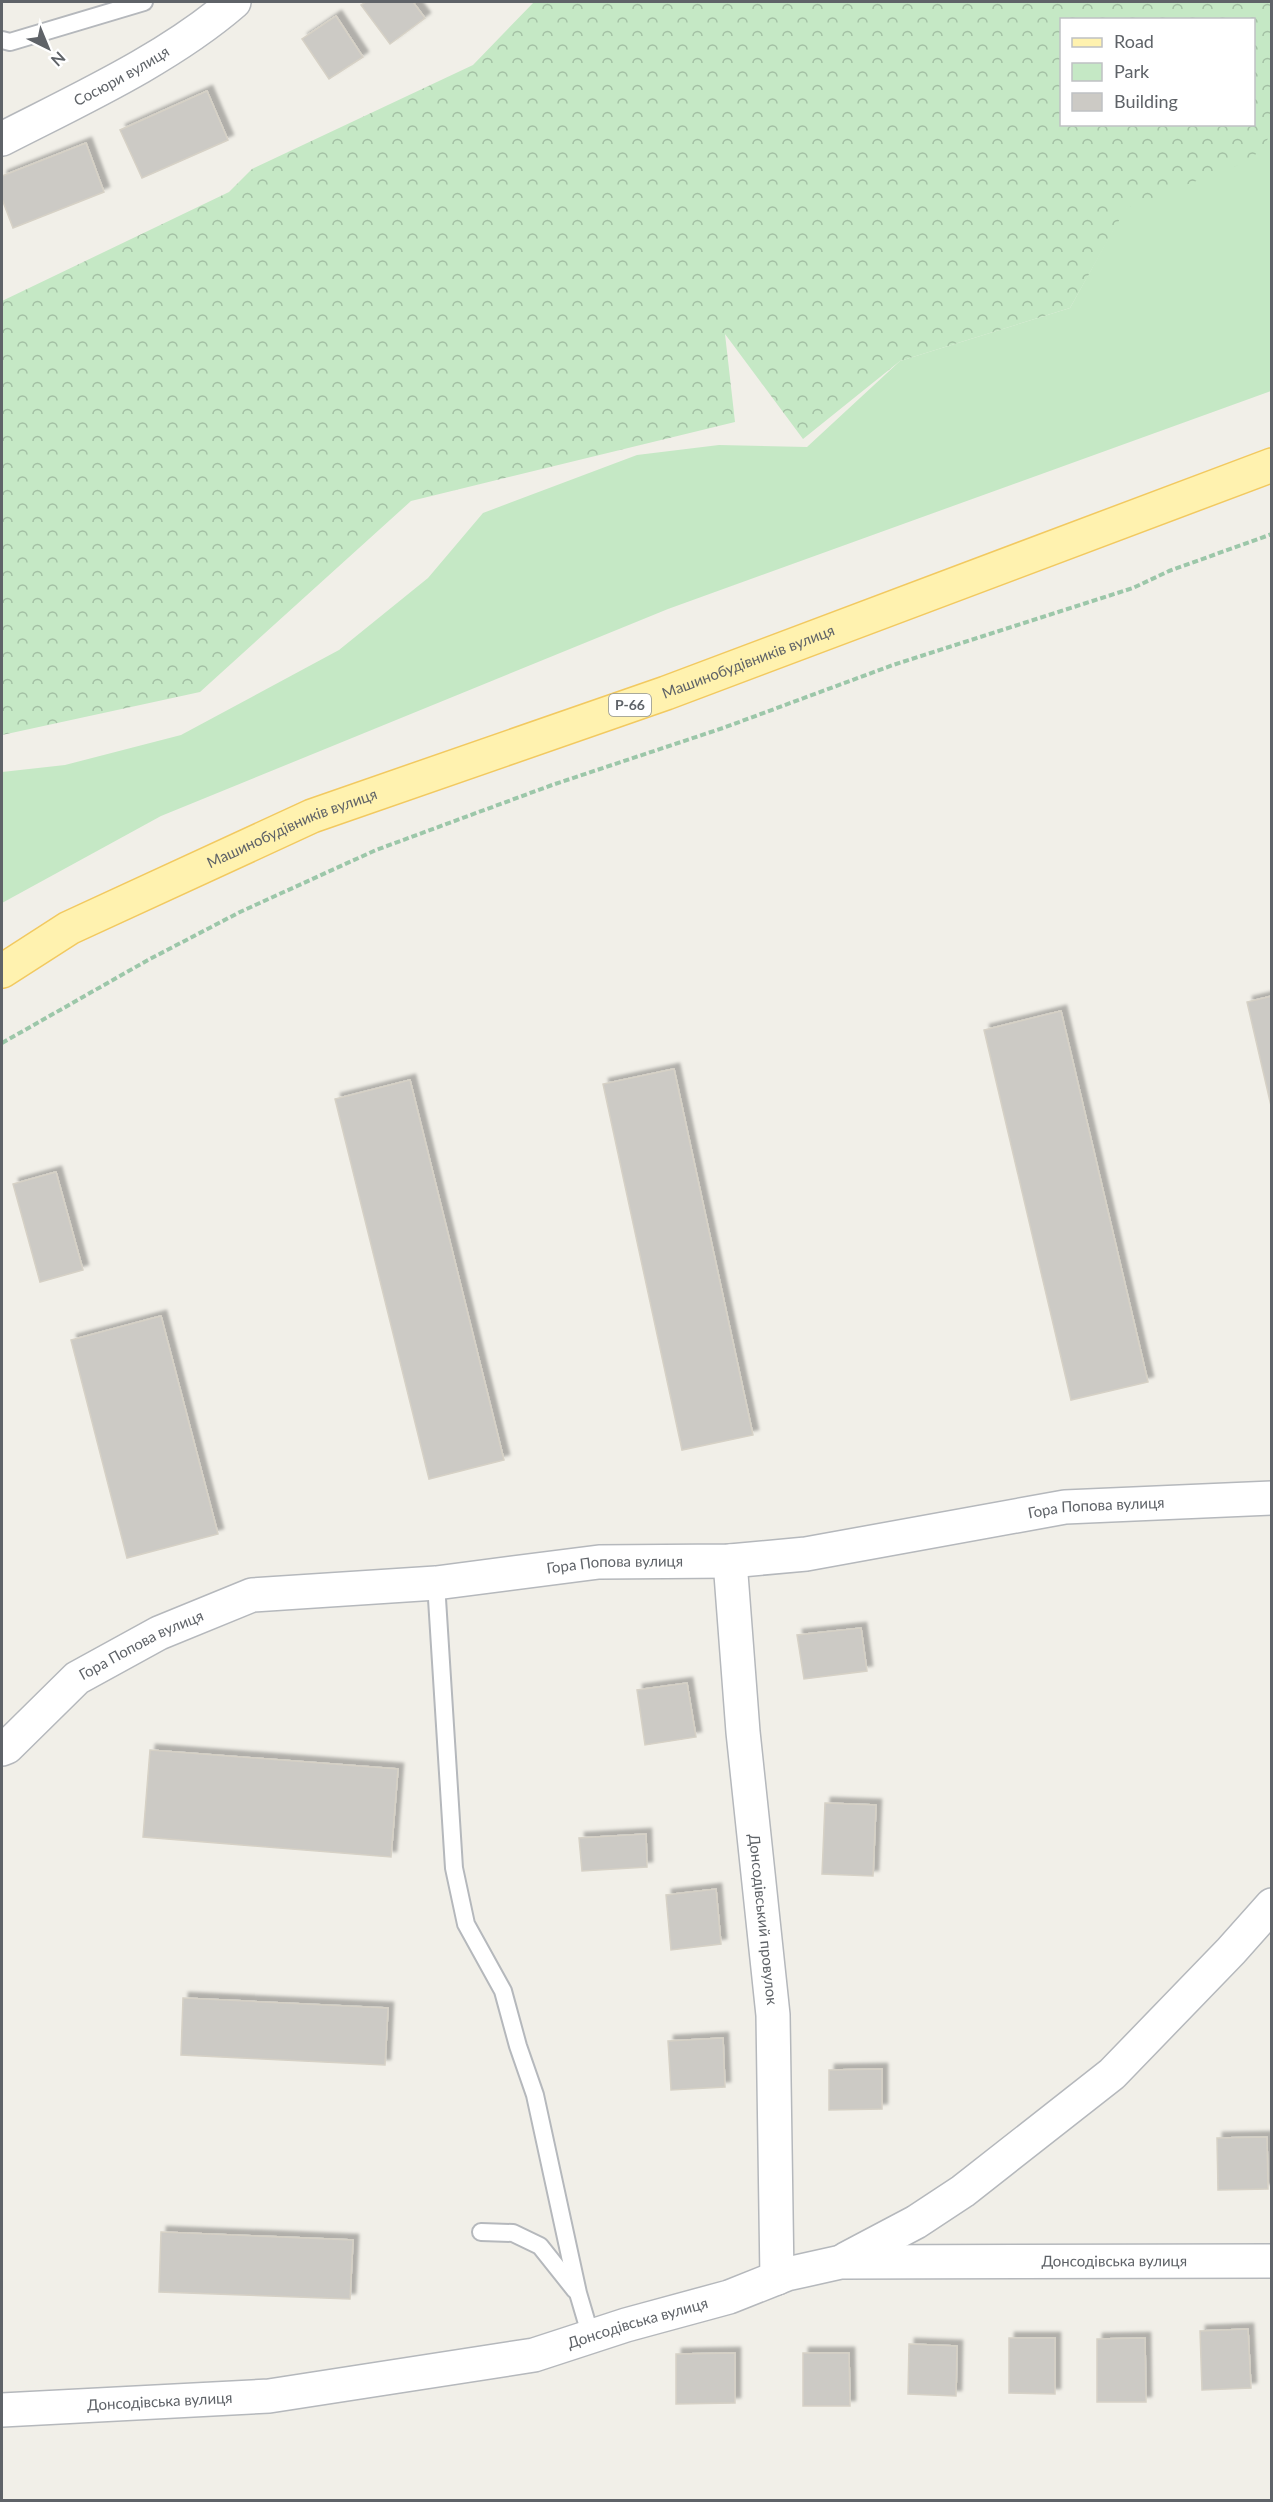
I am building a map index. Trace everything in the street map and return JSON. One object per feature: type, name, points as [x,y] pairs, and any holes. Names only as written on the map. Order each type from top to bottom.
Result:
[{"type":"main road","name":"Машинобудівників вулиця","points":[[2,971],[69,928],[312,816],[666,693],[1272,465]]},
{"type":"street","name":"Сосюри вулиця","points":[[2,139],[114,82],[219,8]]},
{"type":"street","name":"Гора Попова вулиця","points":[[2,1749],[7,1747],[77,1678],[159,1633],[252,1595],[436,1583],[599,1562],[729,1561],[806,1554],[1065,1507],[1272,1498]]},
{"type":"street","name":"Донсодівський провулок","points":[[729,1561],[743,1732],[773,2014],[777,2278]]},
{"type":"street","points":[[841,2262],[916,2222],[963,2191],[1112,2073],[1231,1951],[1272,1905]]},
{"type":"street","name":"Донсодівська вулиця","points":[[2,2410],[269,2396],[534,2355],[729,2296],[777,2278],[841,2262],[1272,2261]]},
{"type":"lane","points":[[2,40],[10,42],[144,2]]},
{"type":"lane","points":[[436,1583],[454,1868],[466,1924],[503,1991],[518,2046],[535,2095],[578,2293],[591,2337]]},
{"type":"lane","points":[[481,2232],[513,2233],[540,2246],[578,2293]]},
{"type":"path","points":[[2,1044],[178,944],[240,912],[376,850],[552,785],[723,728],[893,665],[1133,588],[1169,571],[1272,534]]},
{"type":"green space","points":[[534,2],[1271,2],[1271,135],[1251,160],[1126,208],[1070,308],[900,361],[803,439],[725,334],[735,422],[411,501],[200,692],[2,735],[2,301],[229,192],[252,169],[473,65]]},
{"type":"green space","points":[[1271,124],[1271,391],[668,609],[161,816],[2,903],[2,772],[65,765],[181,735],[339,650],[428,578],[483,513],[637,455],[719,445],[807,447],[900,361],[1070,308],[1125,208]]},
{"type":"building","points":[[366,2],[413,2],[425,18],[390,44],[361,5]]},
{"type":"building","points":[[336,16],[363,57],[329,79],[302,39]]},
{"type":"building","points":[[207,91],[228,140],[142,178],[120,130]]},
{"type":"building","points":[[86,143],[104,192],[13,228],[2,199],[2,176]]},
{"type":"building","points":[[1272,996],[1272,1110],[1247,1002]]},
{"type":"building","points":[[1061,1011],[1148,1382],[1071,1400],[984,1030]]},
{"type":"building","points":[[674,1069],[753,1435],[682,1450],[603,1084]]},
{"type":"building","points":[[410,1080],[504,1460],[429,1479],[335,1099]]},
{"type":"building","points":[[56,1172],[83,1270],[40,1282],[13,1184]]},
{"type":"building","points":[[161,1316],[218,1534],[127,1558],[71,1340]]},
{"type":"building","points":[[861,1628],[867,1671],[804,1679],[797,1635]]},
{"type":"building","points":[[687,1683],[696,1737],[645,1745],[637,1690]]},
{"type":"building","points":[[150,1750],[398,1769],[391,1857],[143,1837]]},
{"type":"building","points":[[825,1803],[876,1805],[873,1876],[822,1874]]},
{"type":"building","points":[[646,1834],[647,1867],[582,1871],[579,1838]]},
{"type":"building","points":[[716,1889],[721,1944],[671,1950],[666,1895]]},
{"type":"building","points":[[183,1998],[388,2008],[385,2065],[181,2055]]},
{"type":"building","points":[[723,2038],[725,2087],[671,2090],[668,2041]]},
{"type":"building","points":[[882,2069],[882,2109],[829,2110],[829,2070]]},
{"type":"building","points":[[1267,2137],[1268,2189],[1218,2190],[1217,2138]]},
{"type":"building","points":[[161,2232],[353,2240],[350,2299],[159,2292]]},
{"type":"building","points":[[1248,2329],[1251,2388],[1202,2390],[1200,2331]]},
{"type":"building","points":[[1009,2338],[1055,2338],[1055,2394],[1009,2393]]},
{"type":"building","points":[[1145,2338],[1146,2402],[1097,2402],[1097,2339]]},
{"type":"building","points":[[909,2344],[957,2346],[956,2396],[908,2394]]},
{"type":"building","points":[[735,2353],[735,2403],[676,2404],[676,2354]]},
{"type":"building","points":[[803,2353],[849,2353],[850,2406],[803,2406]]}]
